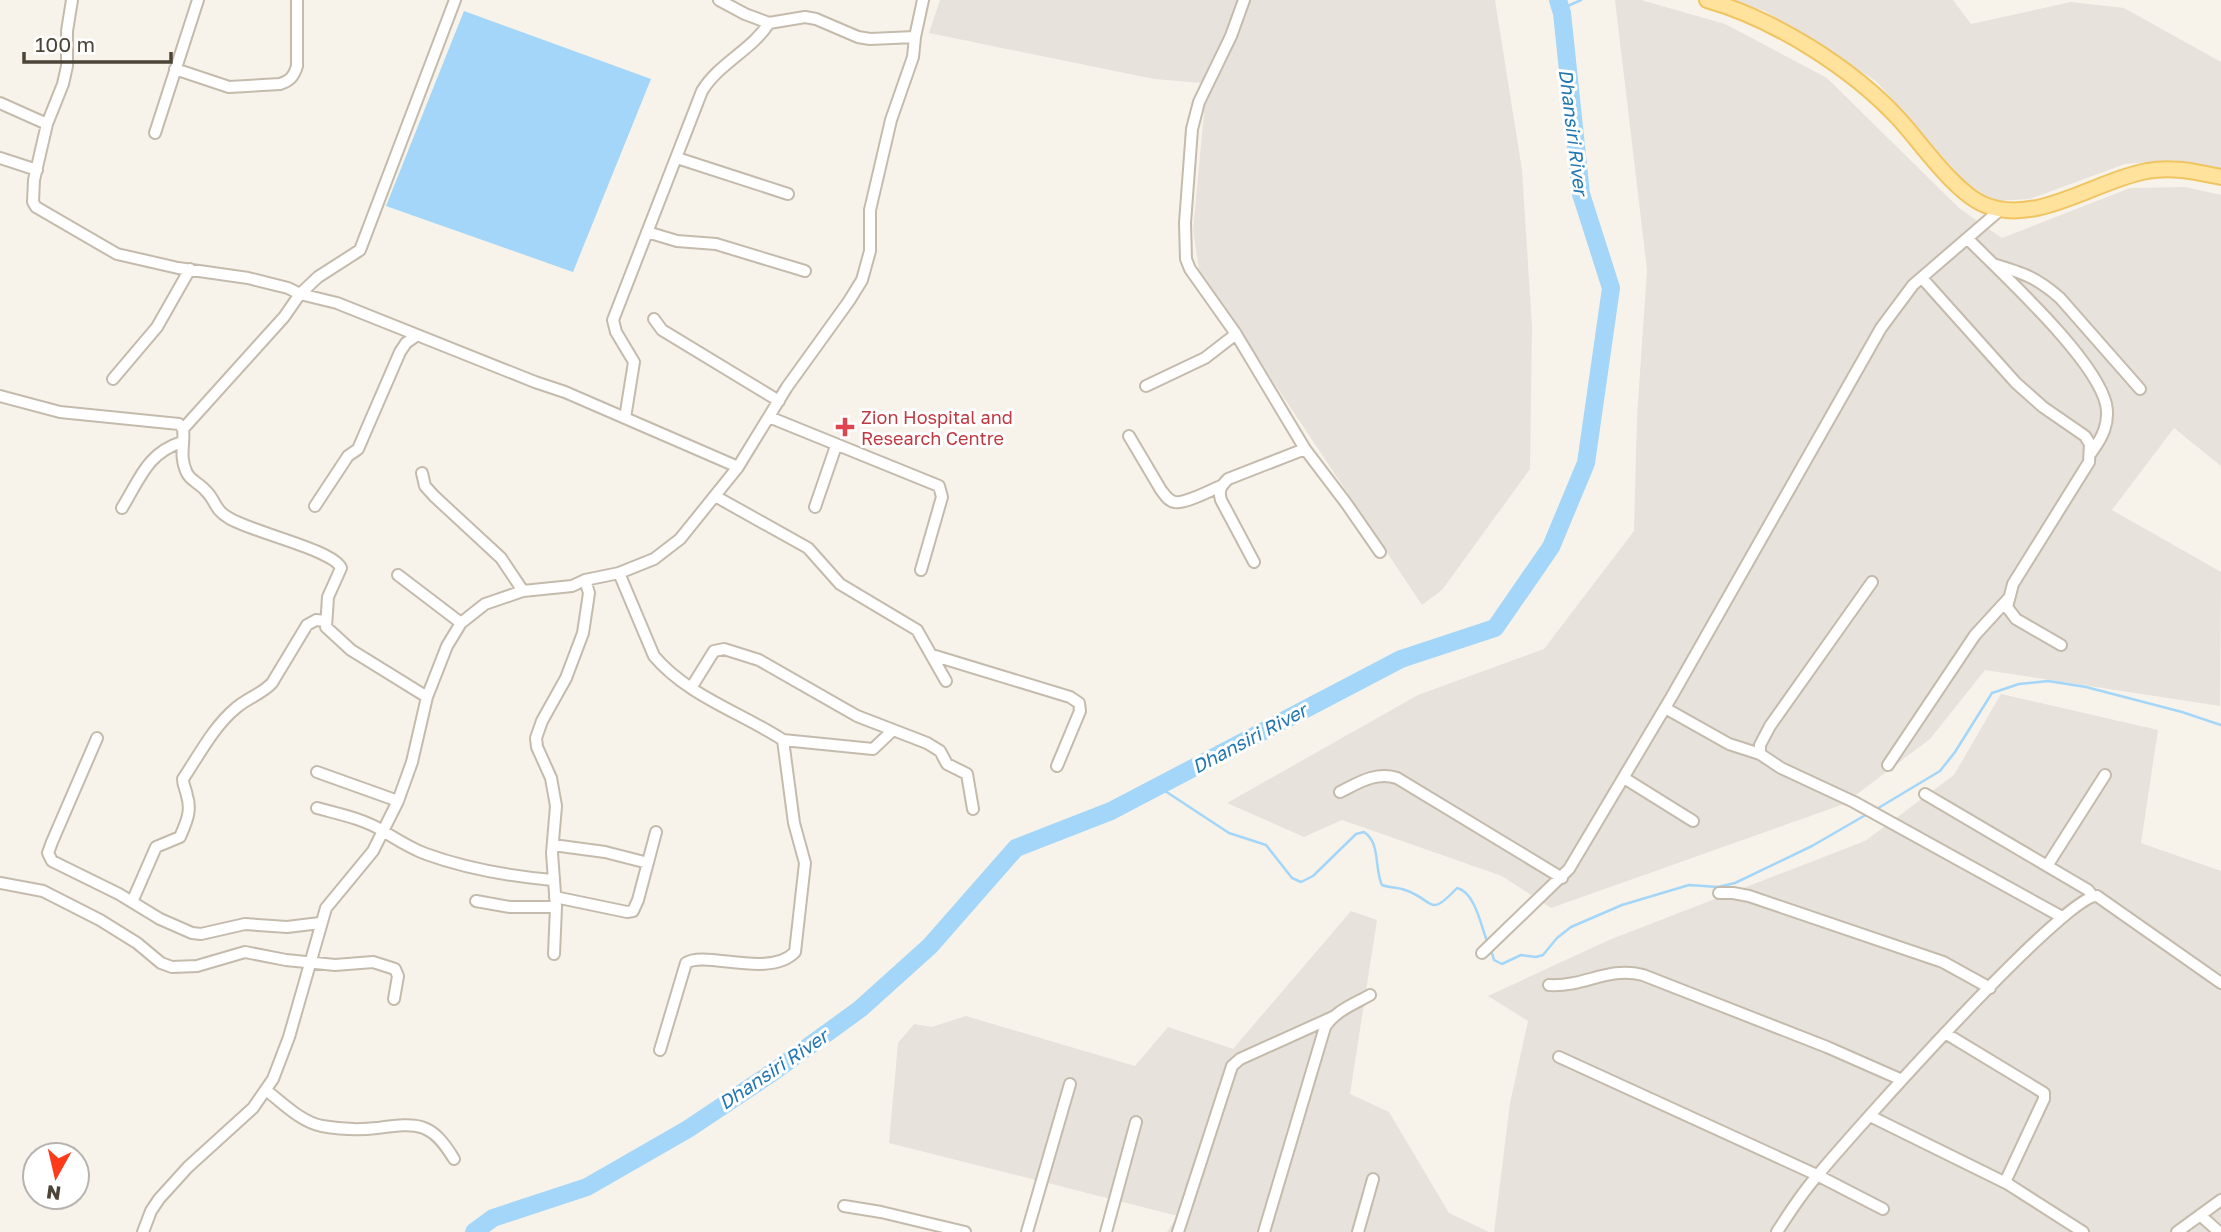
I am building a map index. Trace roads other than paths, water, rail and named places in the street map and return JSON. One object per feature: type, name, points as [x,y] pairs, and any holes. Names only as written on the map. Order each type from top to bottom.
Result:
[{"type":"main road","points":[[1707,0],[1727,4],[1787,35],[1861,84],[1898,118],[1970,197],[1982,204],[2000,210],[2031,209],[2109,181],[2151,170],[2189,171],[2221,177]]},
{"type":"street","points":[[72,0],[67,31],[67,66],[47,124],[37,170],[33,202],[42,211],[117,254],[248,278],[337,303],[534,382],[565,391],[738,467]]},
{"type":"street","points":[[155,133],[198,0]]},
{"type":"street","points":[[175,69],[229,87],[287,82],[297,66],[296,0]]},
{"type":"street","points":[[427,697],[351,650],[326,627],[328,597],[340,574],[338,561],[320,551],[240,524],[220,512],[208,493],[186,474],[181,451],[183,429],[284,317],[300,294],[318,277],[360,250],[455,0]]},
{"type":"street","points":[[719,0],[769,23],[805,17],[858,37],[915,37]]},
{"type":"street","points":[[143,1232],[150,1211],[159,1199],[188,1167],[253,1108],[267,1091],[289,1037],[326,908],[373,851],[384,831],[412,762],[427,697],[447,646],[461,623],[485,604],[523,591],[572,586],[585,580],[620,573],[654,559],[680,539],[738,467],[769,416],[862,280],[870,251],[870,210],[891,120],[914,57],[915,37],[923,0]]},
{"type":"street","points":[[1244,0],[1231,36],[1199,102],[1192,129],[1185,260],[1236,334],[1305,449],[1380,552]]},
{"type":"street","points":[[625,418],[634,362],[616,332],[613,320],[702,91],[712,76],[752,44],[769,23]]},
{"type":"street","points":[[0,103],[47,124]]},
{"type":"street","points":[[0,158],[37,170]]},
{"type":"street","points":[[677,158],[788,194]]},
{"type":"street","points":[[1482,954],[1562,878],[1665,708],[1881,328],[1913,285],[2000,210]]},
{"type":"street","points":[[647,232],[677,241],[716,244],[805,271]]},
{"type":"street","points":[[1968,239],[2035,307],[2091,370],[2106,405],[2107,419],[2104,434],[2091,453]]},
{"type":"street","points":[[1992,264],[2029,275],[2047,287],[2060,298],[2140,388]]},
{"type":"street","points":[[113,379],[157,327],[190,269]]},
{"type":"street","points":[[1922,278],[2016,383],[2043,407],[2085,436],[2090,444],[2089,462],[2013,584],[2008,599],[2007,607],[2016,620],[2061,645]]},
{"type":"street","points":[[654,319],[662,330],[779,401]]},
{"type":"street","points":[[1146,386],[1205,358],[1236,334]]},
{"type":"street","points":[[315,506],[344,461],[358,449],[400,352],[406,343],[416,336]]},
{"type":"street","points":[[0,396],[60,412],[179,424],[183,429]]},
{"type":"street","points":[[769,416],[836,446],[939,486],[942,497],[921,570]]},
{"type":"street","points":[[1129,436],[1167,499],[1173,502],[1184,500],[1221,485],[1228,479],[1305,449]]},
{"type":"street","points":[[122,508],[150,461],[162,449],[182,442]]},
{"type":"street","points":[[816,507],[836,446]]},
{"type":"street","points":[[422,473],[425,486],[501,558],[523,591]]},
{"type":"street","points":[[1221,485],[1221,500],[1254,562]]},
{"type":"street","points":[[715,496],[808,548],[840,584],[917,630],[946,681]]},
{"type":"street","points":[[620,573],[654,656],[663,667],[691,688],[783,740],[873,749],[893,730]]},
{"type":"street","points":[[398,575],[461,623]]},
{"type":"street","points":[[554,954],[555,902],[552,880],[555,791],[536,738],[542,721],[566,678],[583,633],[589,593],[585,580]]},
{"type":"street","points":[[1760,754],[1760,745],[1770,726],[1872,582]]},
{"type":"street","points":[[1888,765],[1975,635],[2008,599]]},
{"type":"street","points":[[132,902],[156,846],[180,837],[189,813],[183,779],[235,709],[272,683],[307,625],[316,620],[325,621]]},
{"type":"street","points":[[691,688],[714,651],[724,649],[758,660],[857,716],[940,751],[947,764],[967,774],[973,809]]},
{"type":"street","points":[[932,655],[1079,703],[1080,711],[1057,766]]},
{"type":"street","points":[[1665,708],[1729,744],[1760,754],[1781,768],[1854,802],[2062,917]]},
{"type":"street","points":[[97,738],[48,853],[52,861],[160,919],[192,933],[201,934],[245,925],[319,927]]},
{"type":"street","points":[[660,1050],[686,963],[691,960],[758,964],[790,957],[795,952],[805,863],[796,831],[783,740]]},
{"type":"street","points":[[317,772],[398,801]]},
{"type":"street","points":[[1340,792],[1372,777],[1387,775],[1397,778],[1562,878]]},
{"type":"street","points":[[2047,866],[2105,775]]},
{"type":"street","points":[[1624,778],[1693,821]]},
{"type":"street","points":[[1925,794],[2088,890],[2092,895]]},
{"type":"street","points":[[317,808],[366,823],[384,831],[396,841],[475,869],[552,880]]},
{"type":"street","points":[[475,901],[510,907],[555,902],[633,911],[656,832]]},
{"type":"street","points":[[553,845],[605,852],[648,863]]},
{"type":"street","points":[[0,883],[43,891],[100,920],[137,943],[161,963],[172,967],[197,966],[245,952],[335,965],[365,962],[395,969],[398,976],[394,999]]},
{"type":"street","points":[[1719,893],[1749,896],[1943,962],[1990,988]]},
{"type":"street","points":[[1777,1232],[1817,1175],[1945,1033],[2062,917],[2092,895],[2097,895],[2221,983]]},
{"type":"street","points":[[1549,985],[1580,984],[1619,971],[1636,973],[1828,1047],[1902,1080]]},
{"type":"street","points":[[1178,1232],[1232,1066],[1240,1059],[1332,1017],[1370,995]]},
{"type":"street","points":[[1264,1232],[1325,1027],[1332,1017]]},
{"type":"street","points":[[1945,1033],[2044,1093],[2044,1099],[2008,1174],[2008,1184]]},
{"type":"street","points":[[1559,1057],[1817,1175],[1883,1209]]},
{"type":"street","points":[[1027,1232],[1070,1084]]},
{"type":"street","points":[[267,1091],[305,1119],[322,1126],[375,1128],[403,1124],[426,1127],[443,1141],[454,1159]]},
{"type":"street","points":[[1870,1116],[2008,1184],[2083,1232]]},
{"type":"street","points":[[1106,1232],[1136,1122]]},
{"type":"street","points":[[1357,1232],[1373,1179]]},
{"type":"street","points":[[2176,1232],[2221,1200]]},
{"type":"street","points":[[844,1206],[965,1232]]},
{"type":"street","points":[[2200,1215],[2219,1232]]},
{"type":"water","points":[[464,11],[651,79],[573,272],[386,206]]},
{"type":"waterway","name":"Dhansiri River","points":[[474,1232],[493,1218],[587,1187],[688,1129],[776,1070],[860,1009],[930,946],[1016,848],[1111,811],[1401,659],[1495,628],[1551,547],[1586,463],[1611,288],[1581,194],[1562,13],[1558,0]]},
{"type":"waterway","points":[[1561,9],[1581,0]]},
{"type":"waterway","points":[[1875,810],[1940,771],[1992,693],[2019,684],[2048,681],[2086,687],[2221,725]]},
{"type":"waterway","points":[[1159,787],[1229,833],[1266,845],[1292,878],[1301,882],[1313,876],[1356,834],[1364,832],[1373,843],[1382,885],[1405,890],[1436,905],[1457,888],[1463,891],[1473,903],[1487,941]]},
{"type":"waterway","points":[[1491,950],[1494,960],[1502,964],[1521,955],[1543,955],[1557,938],[1571,927],[1622,905],[1689,885],[1718,887],[1735,883],[1812,846],[1869,813]]},
{"type":"place","name":"Zion Hospital and Research Centre","points":[[845,427]]}]
